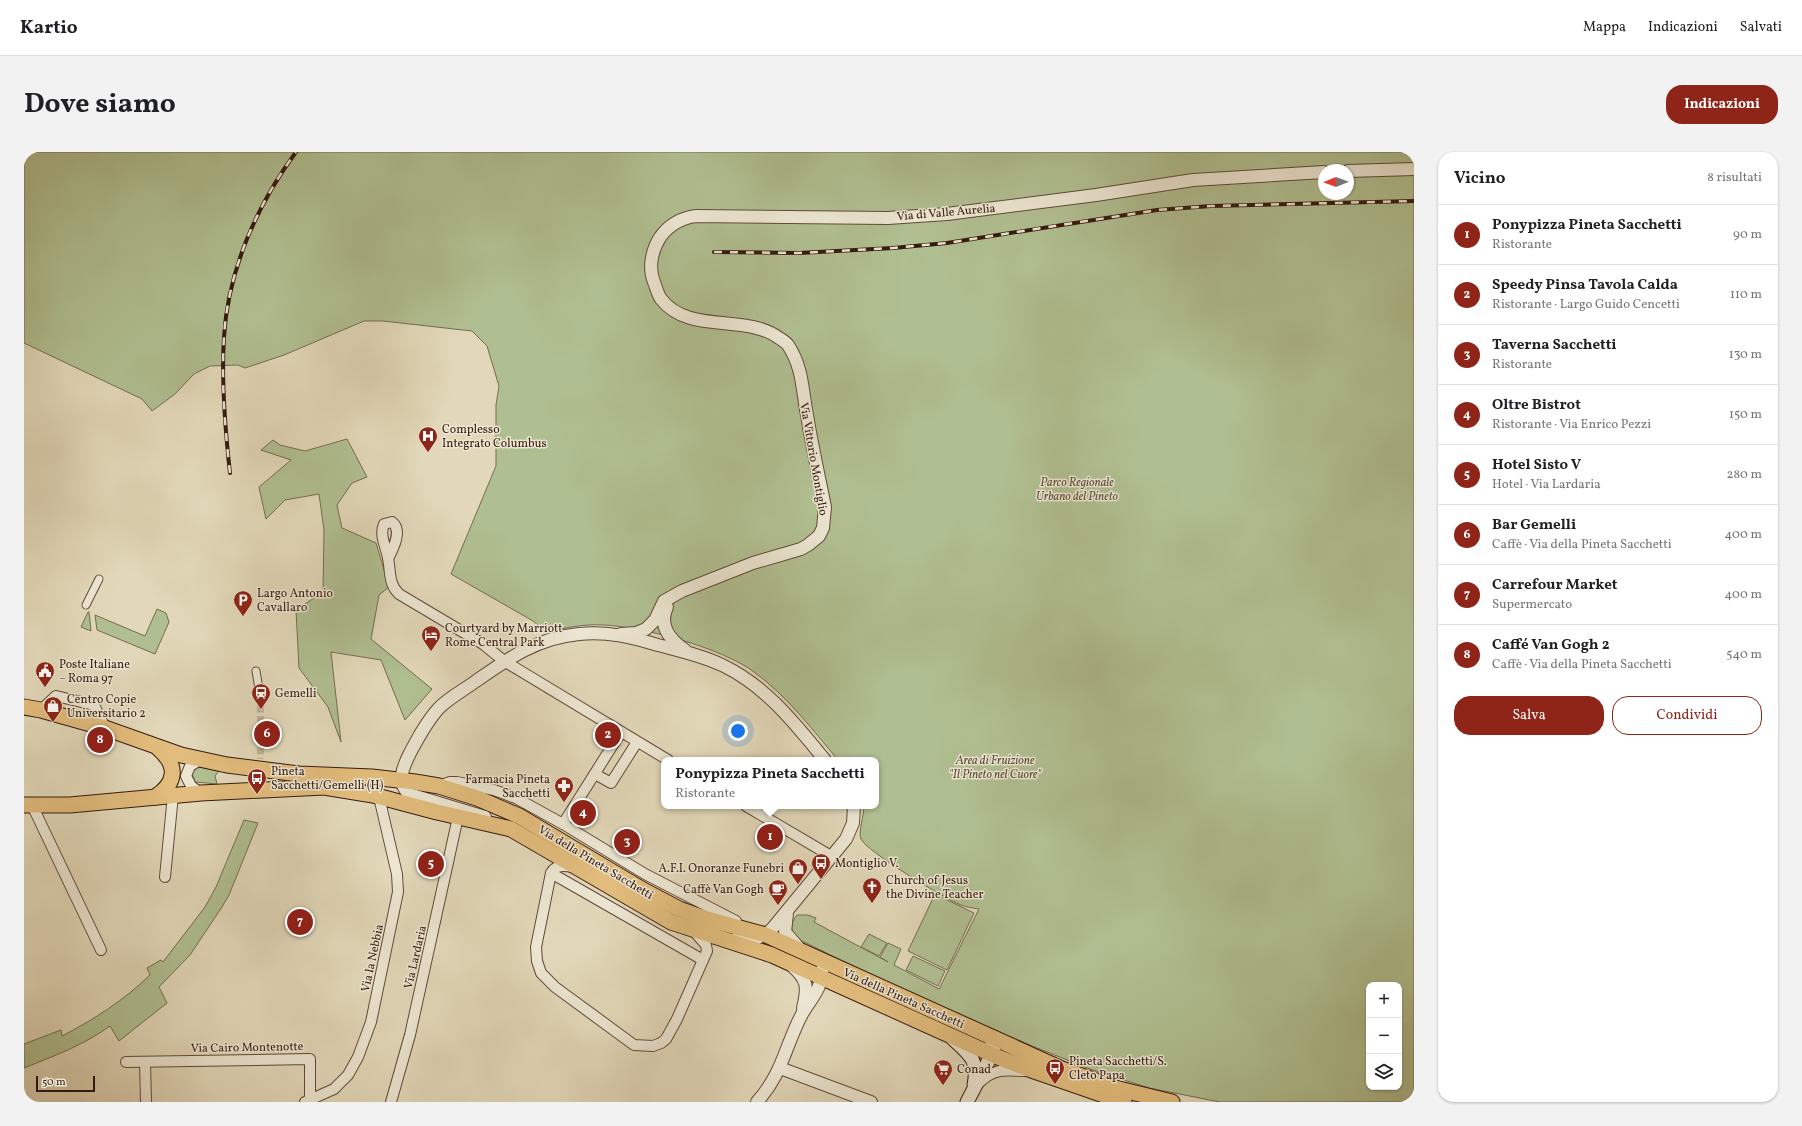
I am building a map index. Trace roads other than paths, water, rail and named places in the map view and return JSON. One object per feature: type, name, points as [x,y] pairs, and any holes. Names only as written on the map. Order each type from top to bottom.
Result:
[{"type":"main road","name":"Via della Pineta Sacchetti","points":[[24,707],[41,710],[105,728],[157,747],[200,760],[273,772],[401,780],[439,786],[484,801],[519,816],[671,906],[707,919],[761,933],[1076,1075],[1119,1089],[1172,1102]]},
{"type":"main road","name":"Via della Pineta Sacchetti","points":[[155,797],[166,788],[171,781],[172,773],[169,758],[157,747]]},
{"type":"main road","name":"Via della Pineta Sacchetti","points":[[28,805],[70,805],[201,793],[324,787],[380,797],[511,829],[664,918],[693,930],[781,958],[992,1054],[1034,1071],[1123,1102]]},
{"type":"main road","name":"Via della Pineta Sacchetti","points":[[950,1036],[968,1053],[974,1062],[976,1071],[973,1089]]},
{"type":"main road","points":[[967,1102],[992,1054],[994,1046],[990,1037]]},
{"type":"street","points":[[1354,171],[1414,169]]},
{"type":"street","name":"Via di Valle Aurelia","points":[[678,313],[661,299],[652,278],[651,259],[660,237],[670,225],[685,217],[743,215],[888,218],[947,214],[1096,195],[1193,180],[1318,172]]},
{"type":"street","name":"Via Vittorio Montiglio","points":[[621,634],[636,633],[649,627],[657,617],[664,601],[675,594],[713,577],[804,548],[813,542],[822,532],[825,512],[806,413],[799,364],[787,344],[771,332],[753,327],[697,320],[678,313]]},
{"type":"street","points":[[388,559],[390,578],[394,588],[399,594],[483,644],[504,661],[663,757]]},
{"type":"street","points":[[86,605],[99,578]]},
{"type":"street","points":[[675,594],[664,616],[666,631],[676,643],[692,655]]},
{"type":"street","points":[[401,780],[405,762],[418,738],[434,714],[445,702],[504,661],[538,643],[564,636],[587,633],[621,634],[692,655],[726,667],[762,690],[822,757]]},
{"type":"street","points":[[256,671],[260,695]]},
{"type":"street","points":[[563,824],[621,732]]},
{"type":"street","points":[[595,774],[612,783],[637,742]]},
{"type":"street","points":[[200,760],[190,766],[186,776],[191,786],[201,793]]},
{"type":"street","name":"Via della Pineta Sacchetti","points":[[401,780],[404,788],[415,797],[458,808],[495,821],[511,829]]},
{"type":"street","name":"Via della Pineta Sacchetti","points":[[439,786],[454,782],[494,790],[516,798],[563,824],[663,884],[707,908],[761,933],[752,940],[723,940]]},
{"type":"street","points":[[165,877],[173,795]]},
{"type":"street","name":"Via la Nebbia","points":[[308,1101],[334,1089],[345,1079],[354,1066],[369,1030],[379,989],[398,892],[397,874],[380,797]]},
{"type":"street","points":[[28,805],[101,950]]},
{"type":"street","points":[[751,809],[832,856]]},
{"type":"street","points":[[761,933],[788,910],[832,856],[850,831],[854,818],[854,809]]},
{"type":"street","name":"Via Lardaria","points":[[391,1102],[410,1035],[458,817]]},
{"type":"street","name":"Via della Pineta Sacchetti","points":[[550,873],[558,866],[577,868]]},
{"type":"street","points":[[550,873],[703,960],[677,1019],[666,1039],[658,1045],[649,1047],[631,1043],[549,982],[541,972],[537,961],[536,947],[550,873]]},
{"type":"street","points":[[788,910],[785,932],[802,951]]},
{"type":"street","name":"Via della Pineta Sacchetti","points":[[693,930],[707,947],[707,952],[703,960]]},
{"type":"street","points":[[781,958],[805,980],[807,991],[802,1015]]},
{"type":"street","points":[[758,1102],[770,1086],[780,1068],[802,1015],[815,994],[822,976],[822,968],[818,959]]},
{"type":"street","name":"Via Cairo Montenotte","points":[[126,1062],[310,1059],[308,1101]]},
{"type":"street","points":[[145,1062],[146,1102]]},
{"type":"street","points":[[780,1068],[871,1102]]},
{"type":"street","points":[[973,1089],[991,1072],[1034,1071]]},
{"type":"tunnel","points":[[260,695],[260,759]]},
{"type":"railway","points":[[230,473],[225,422],[223,371],[224,337],[231,287],[238,263],[257,216],[282,172],[296,152]]},
{"type":"railway","points":[[714,252],[799,253],[893,248],[947,243],[1157,210],[1211,206],[1414,201]]},
{"type":"place","name":"Complesso Integrato Columbus","points":[[428,453]]},
{"type":"place","name":"Largo Antonio Cavallaro","points":[[243,617]]},
{"type":"place","name":"Courtyard by Marriott Rome Central Park","points":[[431,652]]},
{"type":"place","name":"Poste Italiane – Roma 97","points":[[45,688]]},
{"type":"place","name":"Gemelli","points":[[261,710]]},
{"type":"place","name":"Centro Copie Universitario 2","points":[[53,723]]},
{"type":"place","name":"Bar Gemelli","points":[[267,734]]},
{"type":"place","name":"Speedy Pinsa Tavola Calda","points":[[608,735]]},
{"type":"place","name":"Caffé Van Gogh 2","points":[[100,740]]},
{"type":"place","name":"Pineta Sacchetti/Gemelli (H)","points":[[257,795]]},
{"type":"place","name":"Farmacia Pineta Sacchetti","points":[[564,803]]},
{"type":"place","name":"Oltre Bistrot","points":[[583,813]]},
{"type":"place","name":"Ponypizza Pineta Sacchetti","points":[[770,837]]},
{"type":"place","name":"Taverna Sacchetti","points":[[627,842]]},
{"type":"place","name":"Hotel Sisto V","points":[[431,864]]},
{"type":"place","name":"Montiglio V.","points":[[821,880]]},
{"type":"place","name":"A.F.I. Onoranze Funebri","points":[[798,885]]},
{"type":"place","name":"Church of Jesus the Divine Teacher","points":[[872,904]]},
{"type":"place","name":"Caffè Van Gogh","points":[[778,906]]},
{"type":"place","name":"Carrefour Market","points":[[300,922]]},
{"type":"place","name":"Pineta Sacchetti/S. Cleto Papa","points":[[1055,1085]]},
{"type":"place","name":"Conad","points":[[943,1086]]},
{"type":"park label","name":"Parco Regionale Urbano del Pineto","points":[[1077,489]]},
{"type":"park label","name":"Area di Fruizione \"Il Pineto nel Cuore\"","points":[[995,767]]}]
